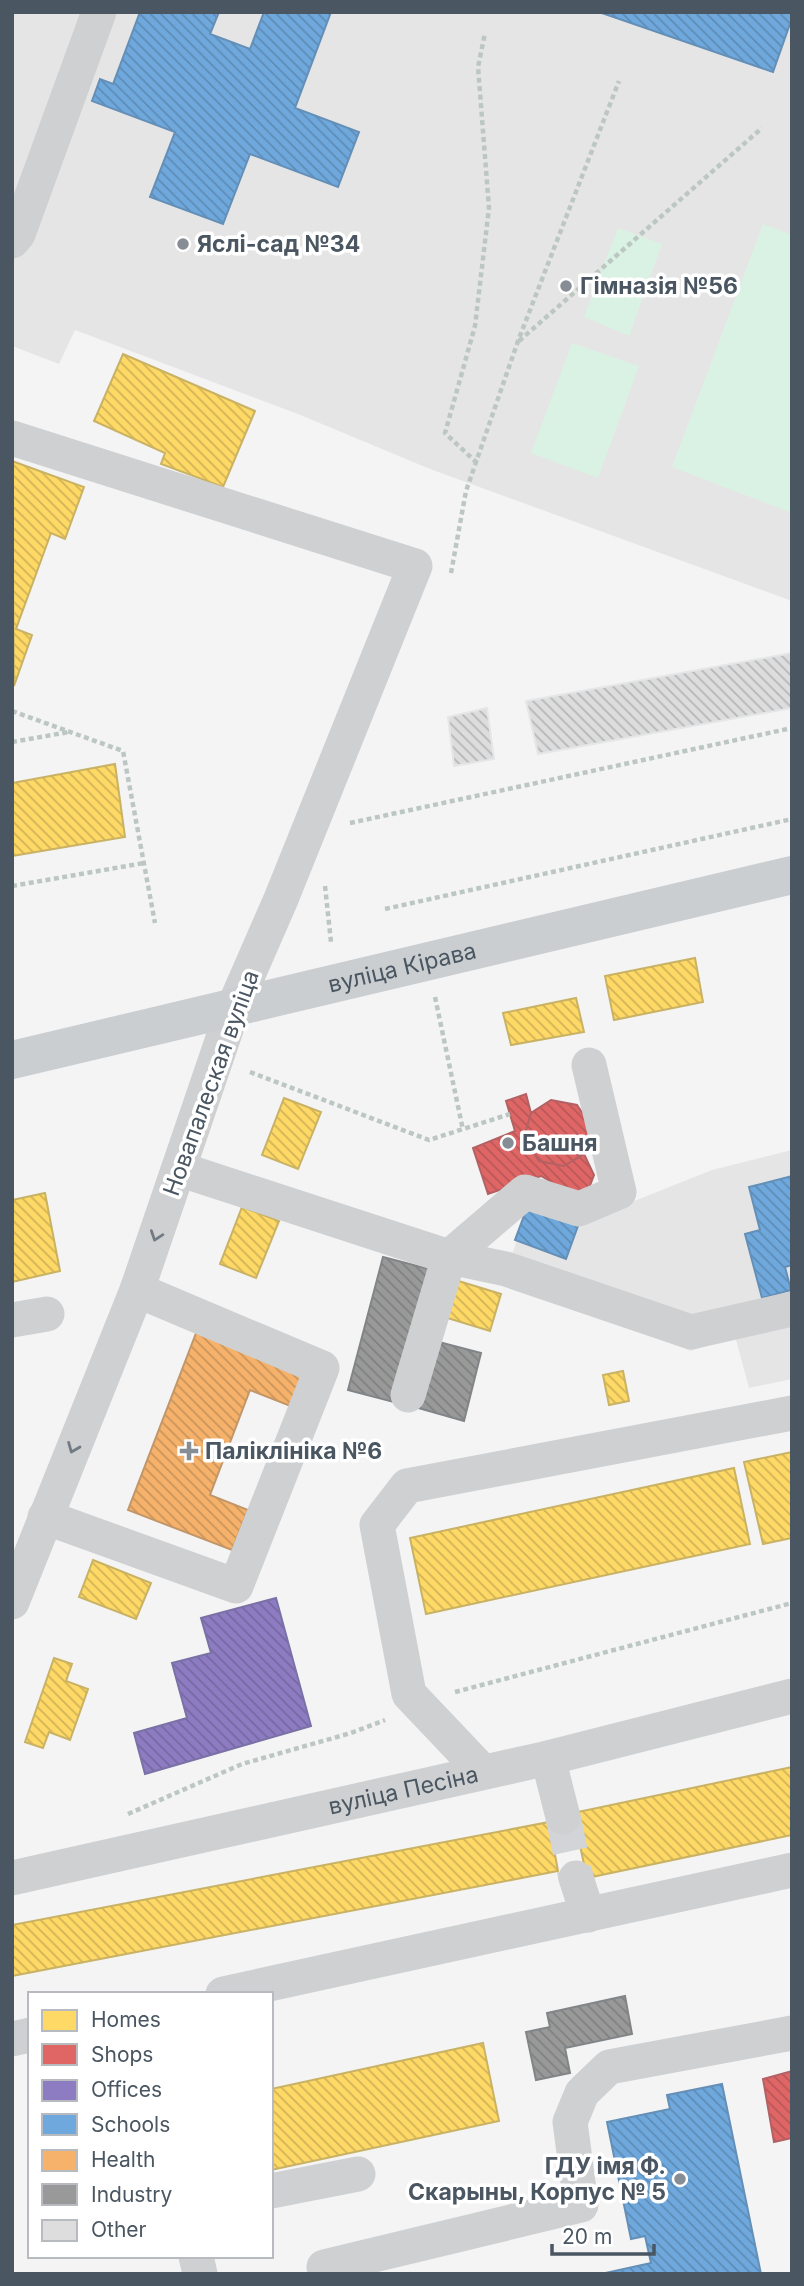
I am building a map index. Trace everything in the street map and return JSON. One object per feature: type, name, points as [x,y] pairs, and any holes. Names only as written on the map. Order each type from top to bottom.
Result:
[{"type":"main road","name":"вуліца Кірава","points":[[12,1060],[792,875]]},
{"type":"street","points":[[12,241],[18,233],[99,12]]},
{"type":"street","name":"Новапалеская вуліца","points":[[12,438],[415,566],[281,899],[233,1009],[137,1290],[12,1602]]},
{"type":"street","points":[[408,1395],[449,1257],[525,1192],[579,1209],[619,1192],[589,1065]]},
{"type":"street","points":[[180,1169],[449,1257],[506,1269],[691,1332],[792,1309]]},
{"type":"street","points":[[45,1517],[236,1586],[322,1368],[137,1290]]},
{"type":"street","points":[[12,1321],[47,1314]]},
{"type":"street","points":[[483,1772],[409,1694],[377,1525],[407,1486],[792,1413]]},
{"type":"street","name":"вуліца Песіна","points":[[12,1878],[548,1758],[792,1696]]},
{"type":"street","points":[[548,1758],[563,1817]]},
{"type":"street","points":[[232,1992],[792,1870]]},
{"type":"street","points":[[576,1878],[588,1915]]},
{"type":"street","points":[[324,2267],[581,2205],[570,2122],[582,2093],[609,2067],[792,2033]]},
{"type":"street","points":[[273,2191],[358,2174]]},
{"type":"path","points":[[477,463],[444,433],[475,326],[489,208],[478,67],[485,33]]},
{"type":"path","points":[[466,491],[518,341],[619,81]]},
{"type":"path","points":[[518,341],[762,128]]},
{"type":"path","points":[[12,711],[123,751],[155,923]]},
{"type":"path","points":[[350,823],[792,728]]},
{"type":"path","points":[[12,742],[70,732]]},
{"type":"path","points":[[385,909],[792,819]]},
{"type":"path","points":[[12,886],[144,863]]},
{"type":"path","points":[[435,997],[463,1130]]},
{"type":"path","points":[[250,1072],[429,1140],[510,1114]]},
{"type":"shaded area","name":"Гімназія №56","points":[[12,12],[792,12],[792,601],[430,469],[298,414],[75,330],[59,364],[12,346]]},
{"type":"shaded area","points":[[792,1150],[792,1379],[749,1388],[735,1336],[691,1351],[504,1280],[528,1205],[579,1223],[712,1170]]},
{"type":"green space","points":[[763,224],[792,235],[792,513],[672,467]]},
{"type":"green space","points":[[618,228],[662,244],[629,336],[584,317]]},
{"type":"green space","points":[[572,343],[639,366],[598,478],[531,453]]},
{"type":"building: Homes","points":[[123,354],[255,411],[223,487],[161,464],[165,453],[94,421]]},
{"type":"building: Homes","points":[[12,461],[84,487],[65,539],[51,533],[16,629],[32,635],[14,686]]},
{"type":"building: Homes","points":[[115,764],[125,837],[12,856],[12,783]]},
{"type":"building: Homes","points":[[695,958],[703,1002],[614,1020],[605,976]]},
{"type":"building: Homes","points":[[576,998],[584,1032],[511,1045],[503,1013]]},
{"type":"building: Homes","points":[[284,1098],[321,1112],[298,1169],[262,1155]]},
{"type":"building: Homes","points":[[45,1193],[60,1271],[12,1282],[12,1200]]},
{"type":"building: Homes","points":[[242,1207],[279,1221],[256,1278],[220,1264]]},
{"type":"building: Homes","points":[[452,1279],[501,1294],[490,1331],[441,1316]]},
{"type":"building: Homes","points":[[623,1371],[629,1401],[609,1405],[603,1375]]},
{"type":"building: Homes","points":[[792,1452],[792,1538],[763,1544],[744,1462]]},
{"type":"building: Homes","points":[[734,1468],[750,1544],[426,1614],[410,1538]]},
{"type":"building: Homes","points":[[93,1560],[151,1583],[136,1619],[79,1597]]},
{"type":"building: Homes","points":[[54,1658],[72,1664],[66,1681],[88,1689],[70,1740],[49,1732],[43,1748],[25,1742]]},
{"type":"building: Homes","points":[[792,1767],[792,1835],[587,1878],[573,1813]]},
{"type":"building: Homes","points":[[549,1822],[558,1871],[12,1976],[12,1925]]},
{"type":"building: Homes","points":[[483,2043],[499,2121],[273,2170],[273,2089]]},
{"type":"building: Shops","name":"Башня","points":[[526,1094],[531,1113],[524,1137],[539,1161],[564,1166],[584,1154],[594,1175],[584,1201],[541,1176],[488,1194],[473,1148],[515,1131],[506,1101]]},
{"type":"building: Shops","points":[[551,1100],[577,1105],[591,1126],[584,1154],[564,1166],[539,1161],[524,1137],[531,1113]]},
{"type":"building: Shops","points":[[792,2071],[792,2138],[774,2142],[763,2079]]},
{"type":"building: Offices","points":[[276,1598],[311,1726],[145,1774],[134,1733],[187,1718],[172,1663],[211,1653],[201,1618]]},
{"type":"building: Schools","points":[[140,12],[219,12],[210,34],[250,49],[264,12],[331,12],[295,108],[359,132],[338,187],[250,154],[223,224],[150,197],[175,132],[92,101],[100,79],[113,84]]},
{"type":"building: Schools","points":[[599,12],[792,12],[792,18],[773,72]]},
{"type":"building: Schools","points":[[792,1176],[792,1265],[785,1267],[791,1290],[762,1298],[745,1234],[760,1230],[749,1187]]},
{"type":"building: Schools","points":[[528,1205],[579,1223],[566,1259],[515,1240]]},
{"type":"building: Schools","name":"ГДУ імя Ф. Скарыны, Корпус № 5","points":[[722,2084],[761,2274],[601,2274],[651,2263],[645,2236],[631,2239],[607,2122],[670,2109],[667,2095]]},
{"type":"building: Health","name":"Паліклініка №6","points":[[198,1328],[307,1370],[293,1407],[250,1390],[210,1495],[248,1510],[232,1550],[128,1510]]},
{"type":"building: Industry","points":[[383,1257],[429,1269],[394,1402],[348,1390]]},
{"type":"building: Industry","points":[[435,1341],[481,1353],[464,1421],[415,1407]]},
{"type":"building: Industry","points":[[625,1996],[632,2034],[565,2048],[570,2073],[536,2080],[526,2032],[550,2027],[547,2013]]},
{"type":"building: Other","points":[[792,653],[792,708],[538,754],[526,701]]},
{"type":"building: Other","points":[[487,708],[494,759],[454,766],[448,717]]},
{"type":"tunnel","points":[[563,1817],[576,1878]]},
{"type":"place","name":"Яслі-сад №34","points":[[183,244]]},
{"type":"place","name":"Гімназія №56","points":[[566,286]]},
{"type":"place","name":"Башня","points":[[508,1143]]},
{"type":"place","name":"Паліклініка №6","points":[[189,1451]]},
{"type":"place","name":"ГДУ імя Ф. Скарыны, Корпус № 5","points":[[680,2179]]}]
